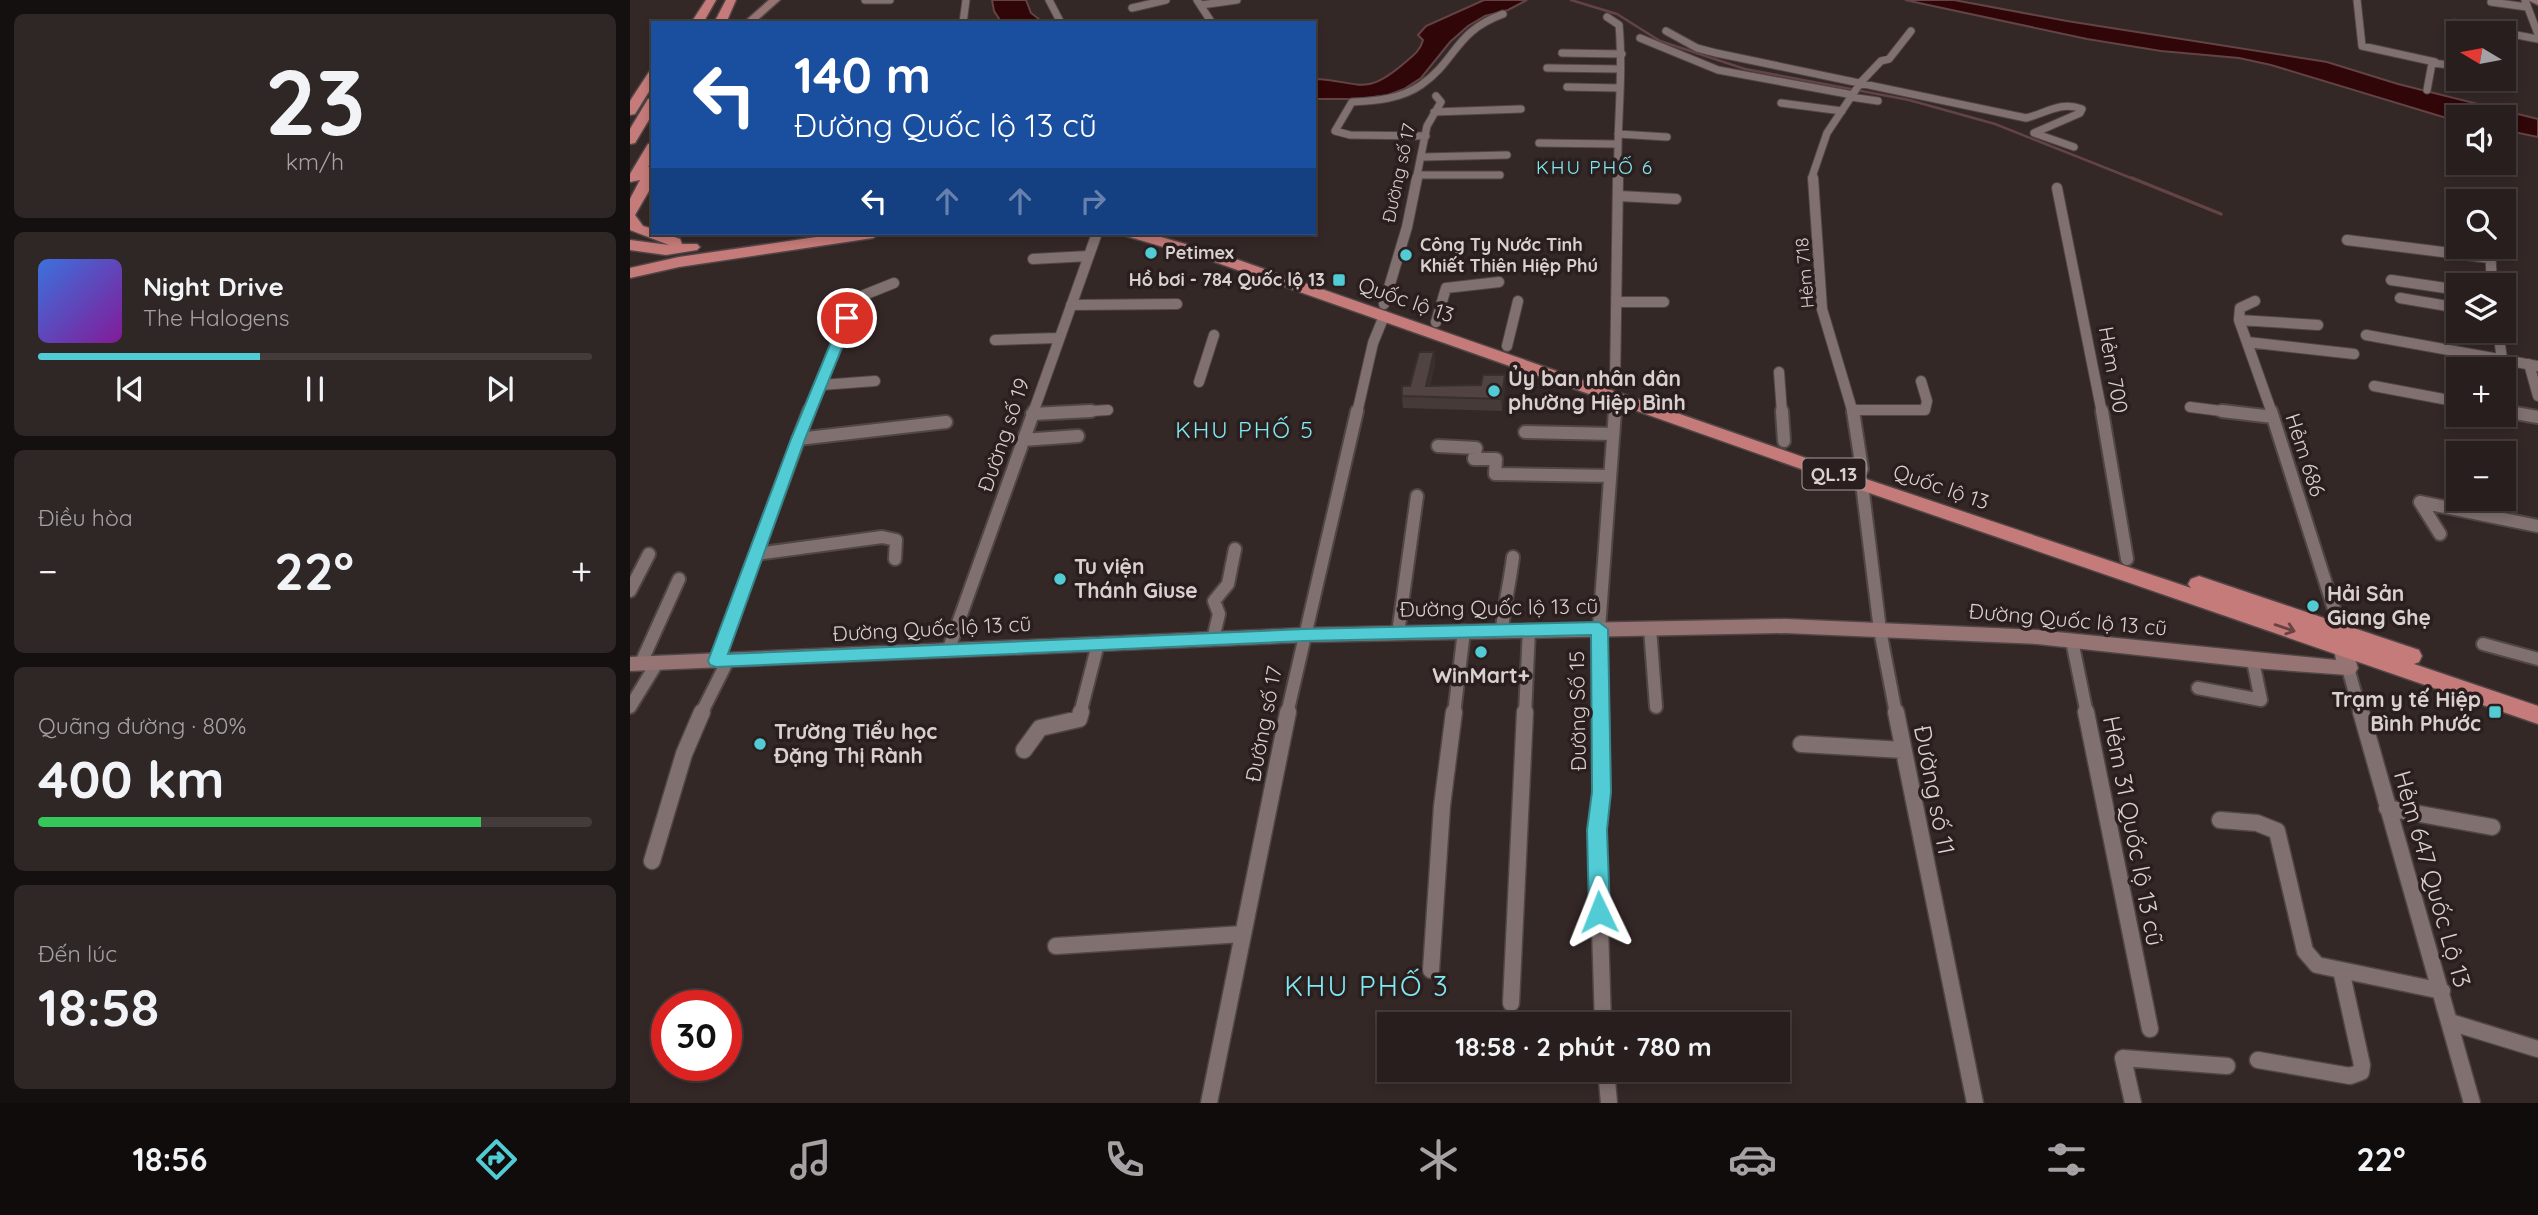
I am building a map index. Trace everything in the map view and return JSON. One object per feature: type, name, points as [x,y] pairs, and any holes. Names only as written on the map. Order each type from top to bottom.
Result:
[{"type":"highway","points":[[685,21],[698,0]]},
{"type":"highway","points":[[698,21],[711,0]]},
{"type":"highway","points":[[713,21],[724,0]]},
{"type":"highway","points":[[721,21],[731,0]]},
{"type":"highway","points":[[630,130],[651,80]]},
{"type":"highway","points":[[630,140],[635,113]]},
{"type":"highway","points":[[630,173],[651,138]]},
{"type":"highway","points":[[630,187],[651,150]]},
{"type":"highway","points":[[630,212],[651,174]]},
{"type":"highway","points":[[630,218],[637,229],[662,240],[713,250]]},
{"type":"highway","points":[[630,272],[713,250],[788,235]]},
{"type":"highway","points":[[630,246],[666,250],[713,250],[854,235]]},
{"type":"highway","name":"Quốc lộ 13","points":[[1138,235],[1384,310],[2538,715]]},
{"type":"highway","name":"Quốc lộ 13","points":[[1188,235],[1384,310],[1436,322],[1507,346],[1615,390],[1784,441],[1862,477],[2127,559],[2344,649],[2538,700]]},
{"type":"highway","points":[[630,246],[636,249],[640,258],[630,272]]},
{"type":"highway","points":[[630,286],[713,250]]},
{"type":"street","points":[[750,21],[775,0]]},
{"type":"street","points":[[865,0],[890,0]]},
{"type":"street","points":[[963,21],[966,0]]},
{"type":"street","points":[[1049,0],[1060,21]]},
{"type":"street","points":[[1132,8],[1166,0]]},
{"type":"street","points":[[1211,21],[1199,3],[1237,0]]},
{"type":"street","points":[[2357,0],[2362,46],[2446,64]]},
{"type":"street","points":[[2490,2],[2538,2]]},
{"type":"street","points":[[2528,2],[2538,34]]},
{"type":"street","points":[[1426,136],[1350,135],[1335,131],[1352,102],[1378,101],[1410,92],[1431,77],[1456,43],[1472,28],[1503,14]]},
{"type":"street","name":"Đường Số 15","points":[[1603,1012],[1597,830],[1602,792],[1599,629],[1615,390],[1619,196],[1617,144],[1622,54],[1617,22],[1607,17]]},
{"type":"street","name":"Hẻm 718","points":[[1862,477],[1853,410],[1822,309],[1812,174],[1827,133],[1861,82],[1881,61],[1889,59],[1911,31]]},
{"type":"street","points":[[1666,32],[1697,48],[2026,118],[2053,106],[2071,104],[2082,109],[2080,113],[2034,133],[2074,147]]},
{"type":"street","points":[[2516,35],[2538,39]]},
{"type":"street","points":[[1640,38],[1718,70],[1878,102]]},
{"type":"street","points":[[1562,53],[1622,54]]},
{"type":"street","points":[[2427,90],[2432,63],[2435,62]]},
{"type":"street","points":[[1547,68],[1620,69]]},
{"type":"street","points":[[1567,87],[1620,88]]},
{"type":"street","name":"Đường số 17","points":[[1209,1103],[1304,635],[1373,343],[1407,227],[1427,126],[1441,102],[1436,96]]},
{"type":"street","points":[[1781,103],[1842,111]]},
{"type":"street","points":[[1434,112],[1521,109]]},
{"type":"street","points":[[1618,134],[1667,137]]},
{"type":"street","points":[[1539,143],[1617,144]]},
{"type":"street","points":[[1423,156],[1507,155]]},
{"type":"street","points":[[1419,175],[1500,175]]},
{"type":"street","name":"Hẻm 700","points":[[2057,188],[2092,355],[2127,559]]},
{"type":"street","points":[[1619,196],[1676,199]]},
{"type":"street","name":"Đường số 19","points":[[948,650],[1096,235]]},
{"type":"street","points":[[2347,240],[2446,249]]},
{"type":"street","points":[[1033,259],[1089,256]]},
{"type":"street","points":[[2391,280],[2446,288]]},
{"type":"street","points":[[1436,322],[1447,288],[1499,282]]},
{"type":"street","points":[[652,861],[687,745],[722,661],[756,554],[852,304],[864,295],[894,283]]},
{"type":"street","points":[[2400,298],[2446,306]]},
{"type":"street","points":[[1507,346],[1518,301]]},
{"type":"street","points":[[2255,301],[2240,308],[2239,320],[2318,325]]},
{"type":"street","points":[[1617,302],[1664,302]]},
{"type":"street","points":[[1071,304],[1177,304]]},
{"type":"street","name":"Hẻm 686","points":[[2239,320],[2273,417],[2344,649]]},
{"type":"street","points":[[1001,327],[994,343],[1058,338]]},
{"type":"street","points":[[1199,382],[1214,335]]},
{"type":"street","points":[[2366,335],[2491,357]]},
{"type":"street","points":[[2247,342],[2354,354]]},
{"type":"street","points":[[2533,365],[2538,396]]},
{"type":"street","points":[[1779,372],[1784,441]]},
{"type":"street","points":[[821,385],[875,381]]},
{"type":"street","points":[[1853,410],[1925,410],[1927,401],[1922,381]]},
{"type":"street","points":[[2374,386],[2446,400]]},
{"type":"street","points":[[2190,407],[2273,417]]},
{"type":"street","points":[[1032,414],[1108,410]]},
{"type":"street","points":[[2516,413],[2538,417]]},
{"type":"street","points":[[798,439],[946,422]]},
{"type":"street","points":[[1525,432],[1613,434]]},
{"type":"street","points":[[1023,440],[1078,436]]},
{"type":"street","points":[[1438,446],[1476,448],[1474,459],[1496,459],[1495,474],[1610,476]]},
{"type":"street","name":"Đường số 11","points":[[1862,477],[1880,630],[1975,1103]]},
{"type":"street","points":[[1398,633],[1417,496]]},
{"type":"street","points":[[2440,534],[2420,502],[2538,527]]},
{"type":"street","points":[[756,554],[882,537],[896,540],[895,559]]},
{"type":"street","points":[[1213,639],[1219,614],[1214,601],[1228,584],[1235,549]]},
{"type":"street","points":[[630,591],[649,554]]},
{"type":"street","points":[[1502,630],[1505,594],[1509,588],[1513,557]]},
{"type":"street","points":[[630,707],[643,663],[654,642],[658,620],[679,579]]},
{"type":"street","name":"Đường Quốc lộ 13 cũ","points":[[643,663],[1304,635],[1785,625],[2037,637],[2253,661],[2344,649]]},
{"type":"street","points":[[1650,628],[1656,707]]},
{"type":"street","points":[[1511,1003],[1530,630]]},
{"type":"street","points":[[1432,970],[1444,792],[1464,631]]},
{"type":"street","name":"Hẻm 31 Quốc lộ 13 cũ","points":[[2072,641],[2150,1029]]},
{"type":"street","points":[[1024,750],[1033,731],[1042,725],[1079,719],[1098,644]]},
{"type":"street","points":[[2483,644],[2538,659]]},
{"type":"street","name":"Hẻm 647 Quốc Lộ 13","points":[[2344,649],[2472,1103]]},
{"type":"street","points":[[2198,688],[2261,700],[2253,661]]},
{"type":"street","points":[[1801,744],[1903,750]]},
{"type":"street","points":[[2387,808],[2492,827]]},
{"type":"street","points":[[2220,820],[2257,823],[2277,831],[2305,951],[2317,965],[2442,991]]},
{"type":"street","points":[[1056,946],[1243,934]]},
{"type":"street","points":[[2258,1060],[2350,1076],[2361,1072],[2341,970]]},
{"type":"street","points":[[2450,1022],[2538,1049]]},
{"type":"street","points":[[2133,1103],[2123,1058],[2227,1066]]},
{"type":"street","points":[[1607,1082],[1609,1103]]},
{"type":"shaded area","points":[[992,0],[1026,0],[1031,13],[1041,21],[1001,21],[994,11]]},
{"type":"shaded area","points":[[1484,0],[1527,0],[1508,10],[1485,16],[1468,26],[1450,42],[1421,78],[1404,89],[1388,95],[1359,99],[1316,99],[1316,79],[1360,85],[1389,75],[1417,51],[1423,40],[1418,35],[1426,26]]},
{"type":"shaded area","points":[[1905,0],[1954,0],[2067,21],[2327,62],[2398,84],[2482,105],[2446,105],[2446,118],[2271,65],[2239,58],[2161,51],[2087,39]]},
{"type":"shaded area","points":[[2516,114],[2538,119],[2538,137],[2516,132]]},
{"type":"building","points":[[1419,352],[1434,352],[1426,386],[1481,385],[1483,375],[1505,375],[1501,399],[1402,396],[1402,386],[1410,386]]},
{"type":"waterway","points":[[1571,0],[1617,14],[1660,41],[1745,69],[1909,100],[1995,124],[2136,180]]},
{"type":"waterway","points":[[2132,178],[2221,214]]},
{"type":"place","name":"Petimex","points":[[1151,253]]},
{"type":"place","name":"Công Ty Nước Tinh Khiết Thiên Hiệp Phú","points":[[1406,255]]},
{"type":"place","name":"Hồ bơi - 784 Quốc lộ 13","points":[[1339,280]]},
{"type":"place","name":"Ủy ban nhân dân phường Hiệp Bình","points":[[1494,391]]},
{"type":"place","name":"Tu viện Thánh Giuse","points":[[1060,579]]},
{"type":"place","name":"Hải Sản Giang Ghẹ","points":[[2313,606]]},
{"type":"place","name":"WinMart+","points":[[1481,652]]},
{"type":"place","name":"Trạm y tế Hiệp Bình Phước","points":[[2495,712]]},
{"type":"place","name":"Trường Tiểu học Đặng Thị Rành","points":[[760,744]]},
{"type":"district","name":"KHU PHỐ 6","points":[[1595,167]]},
{"type":"district","name":"KHU PHỐ 5","points":[[1245,430]]},
{"type":"district","name":"KHU PHỐ 3","points":[[1367,986]]},
{"type":"route","points":[[847,318],[798,439],[716,661],[1304,635],[1599,629],[1602,792],[1597,830],[1599,912]]}]
